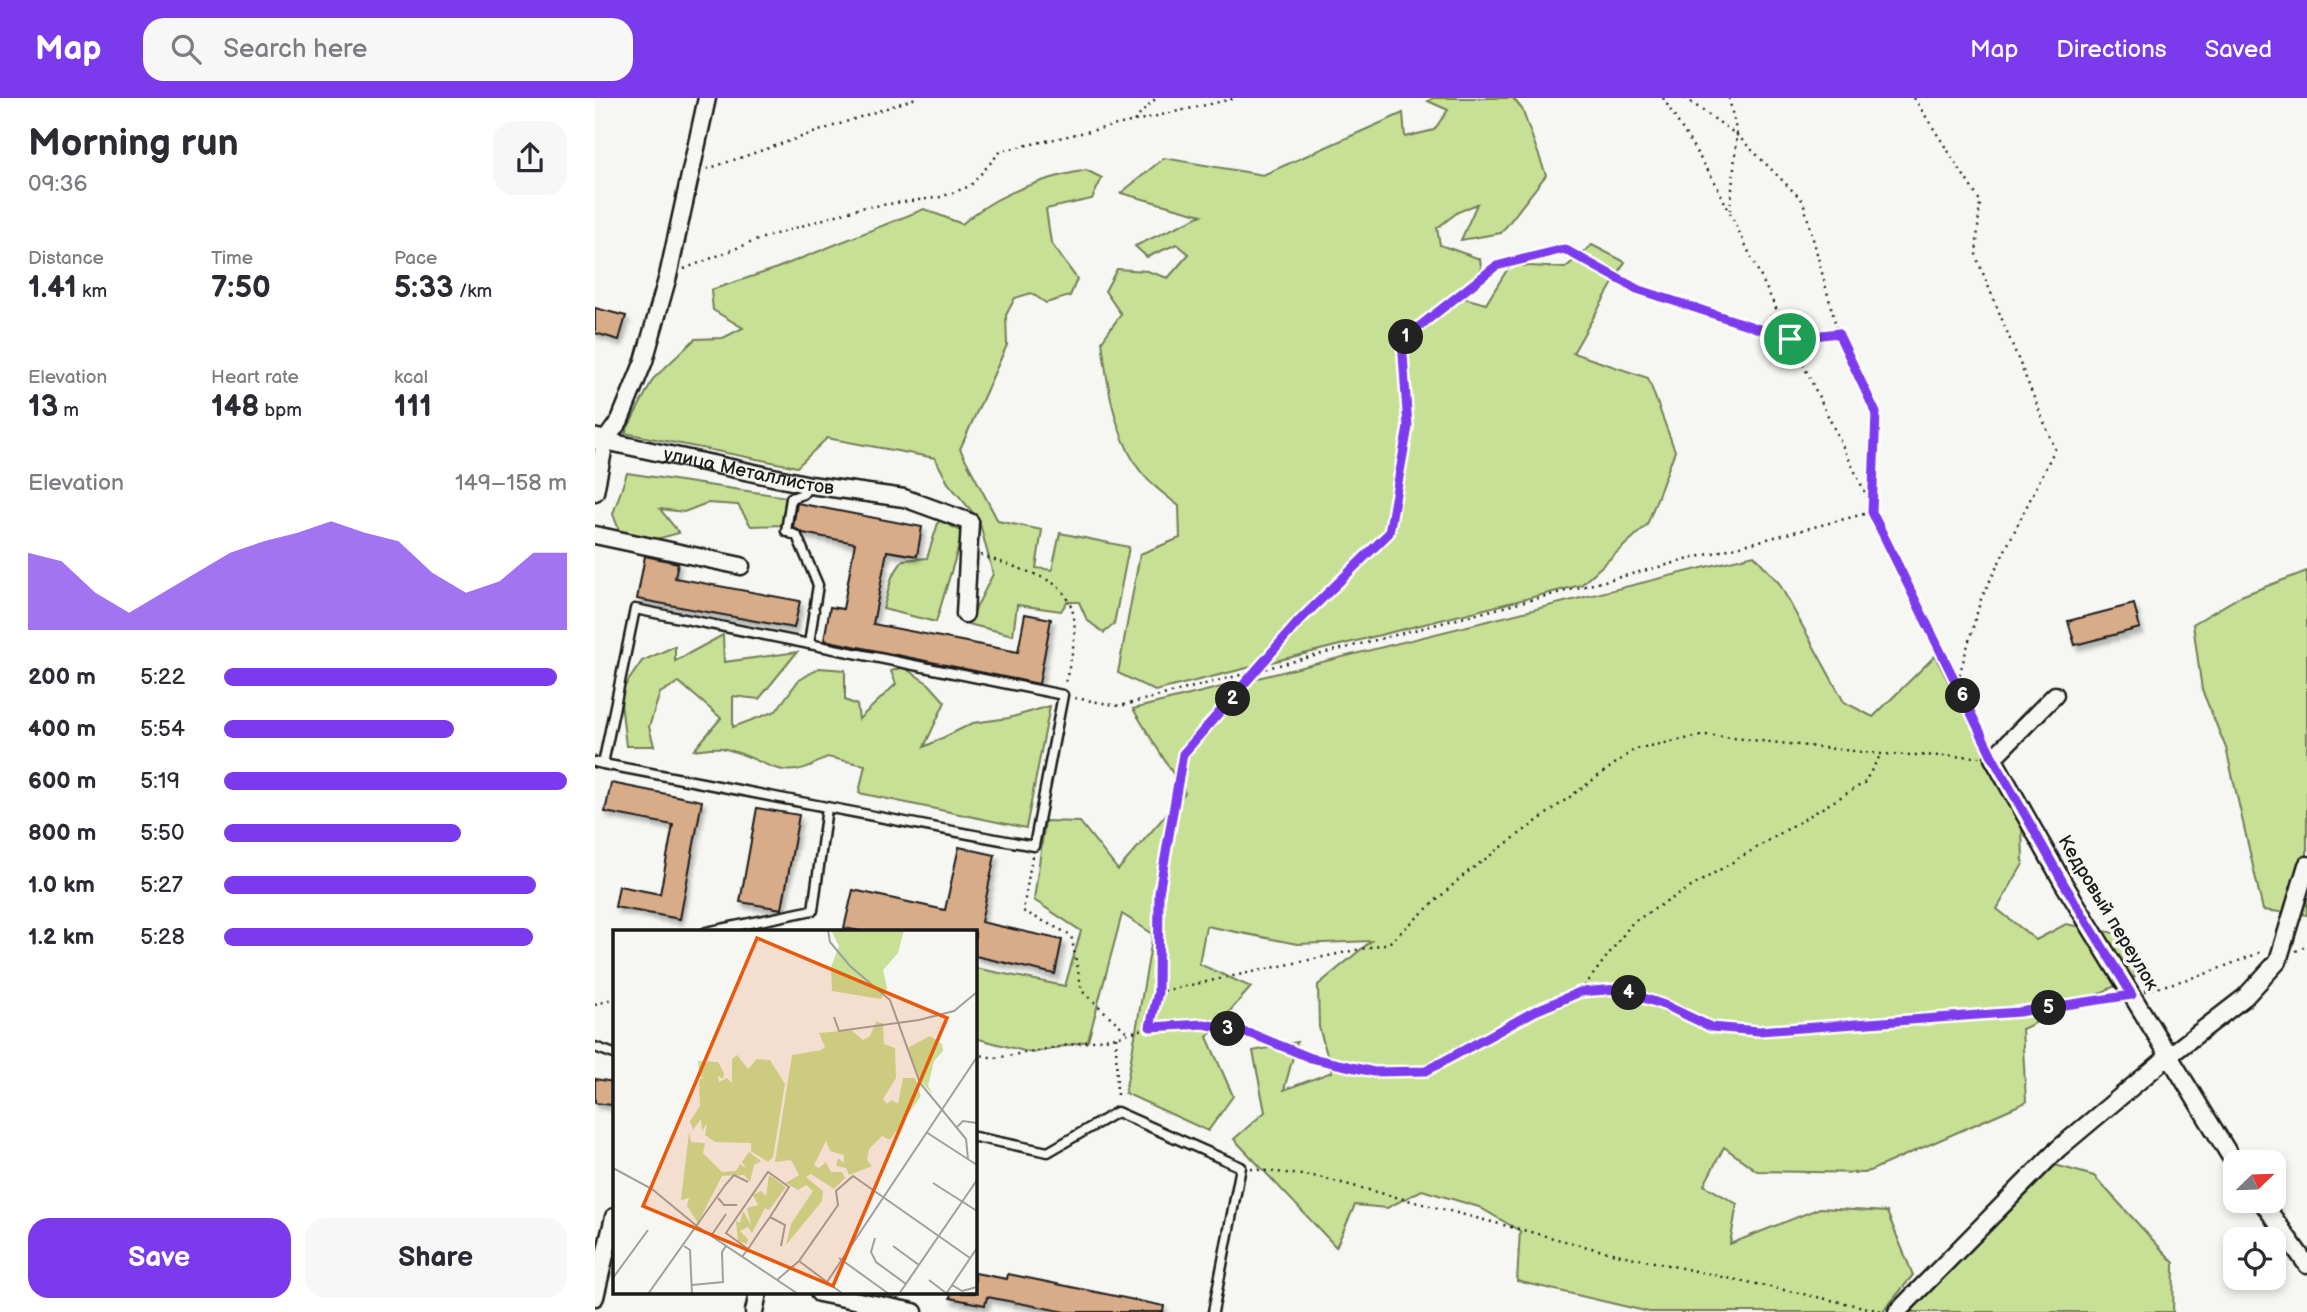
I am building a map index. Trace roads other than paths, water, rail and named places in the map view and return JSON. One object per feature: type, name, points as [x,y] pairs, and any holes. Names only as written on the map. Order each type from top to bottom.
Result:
[{"type":"street","points":[[595,492],[600,440],[620,421],[644,361],[668,276],[707,98]]},
{"type":"street","name":"улица Металлистов","points":[[600,440],[810,485],[904,498],[970,522],[965,614]]},
{"type":"street","points":[[595,535],[741,566]]},
{"type":"street","name":"Кедровый переулок","points":[[2055,695],[1993,758],[2064,884],[2227,1150]]},
{"type":"street","points":[[1897,1312],[2058,1149],[2170,1055],[2245,997],[2278,961],[2307,865]]},
{"type":"street","points":[[2270,1213],[2307,1265]]},
{"type":"street","points":[[595,1297],[608,1270],[613,1226]]},
{"type":"street","points":[[754,1312],[758,1294]]},
{"type":"street","points":[[824,1294],[914,1312]]},
{"type":"lane","points":[[809,644],[818,585],[797,536],[786,531],[791,498],[803,494],[810,485]]},
{"type":"lane","points":[[635,609],[809,644],[1063,695],[1034,846],[599,763],[635,609]]},
{"type":"lane","points":[[715,930],[813,909],[827,808]]},
{"type":"lane","points":[[595,1047],[613,1054]]},
{"type":"lane","points":[[977,1136],[1048,1152],[1117,1112],[1241,1167],[1213,1312]]}]
